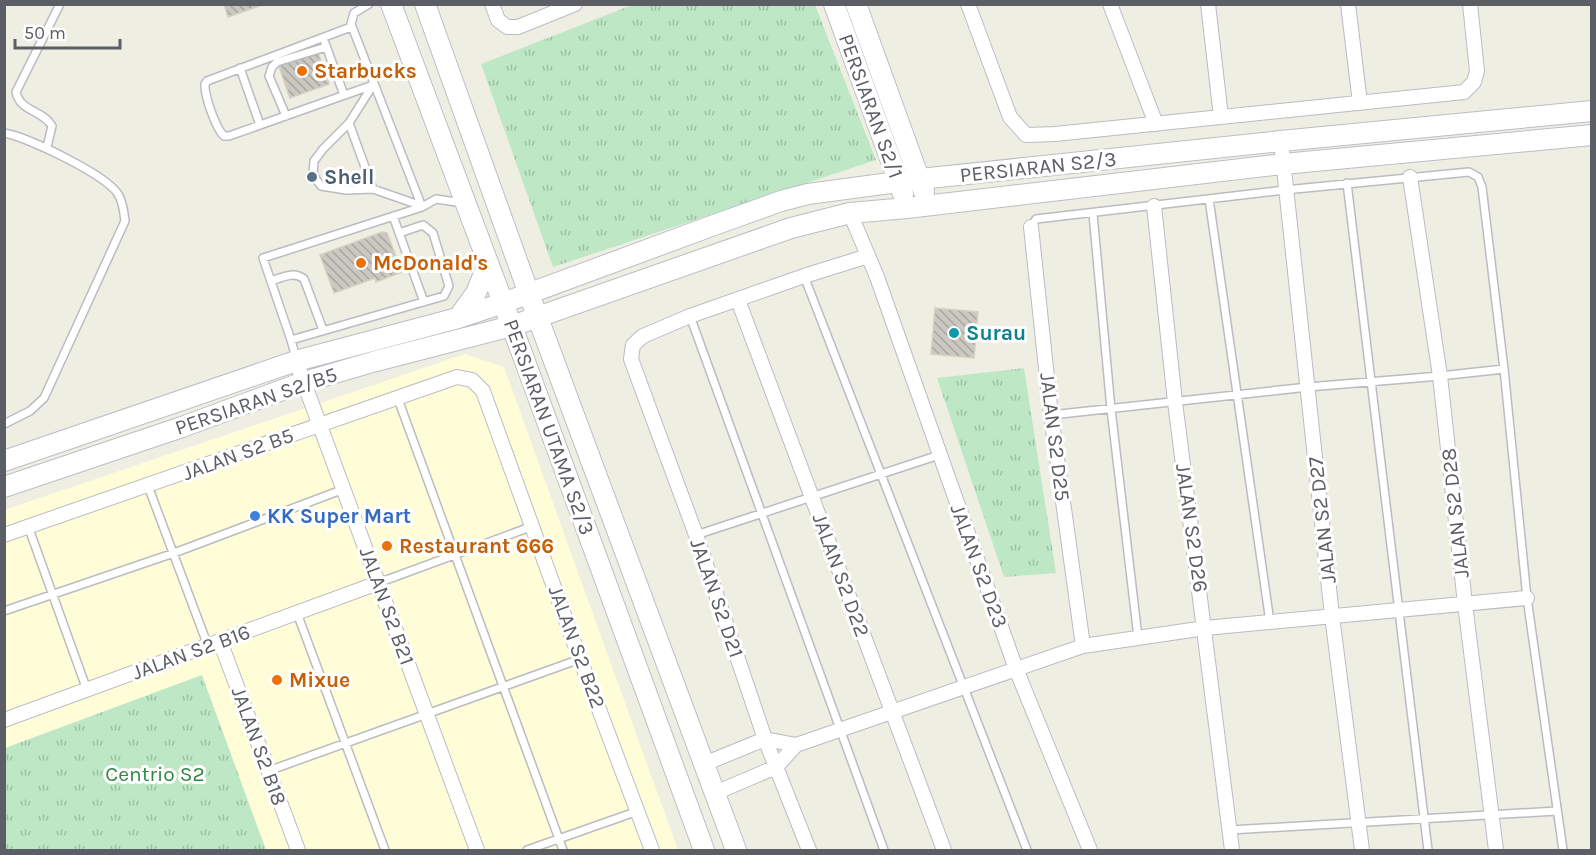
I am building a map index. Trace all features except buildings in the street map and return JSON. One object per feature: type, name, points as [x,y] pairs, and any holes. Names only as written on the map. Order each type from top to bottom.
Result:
[{"type":"main road","name":"PERSIARAN UTAMA S2/3","points":[[391,4],[704,850]]},
{"type":"main road","name":"PERSIARAN UTAMA S2/3","points":[[425,4],[529,294],[736,850]]},
{"type":"main road","name":"PERSIARAN S2/1","points":[[834,4],[907,208]]},
{"type":"main road","name":"PERSIARAN S2/1","points":[[856,4],[929,206]]},
{"type":"main road","name":"PERSIARAN S2/3","points":[[503,303],[781,201],[808,194],[920,179],[1592,111]]},
{"type":"main road","name":"PERSIARAN S2/B5","points":[[4,487],[304,382],[512,326],[758,238],[823,218],[850,213],[929,206],[1283,164],[1592,135]]},
{"type":"main road","points":[[458,318],[477,293],[488,264]]},
{"type":"main road","name":"PERSIARAN S2/B5","points":[[4,461],[296,361],[458,318],[503,303]]},
{"type":"main road","points":[[478,336],[506,342],[523,356]]},
{"type":"street","points":[[492,4],[498,20],[507,27],[518,27],[568,6]]},
{"type":"street","points":[[968,4],[1010,117],[1026,135],[1055,134],[1464,92],[1474,82],[1477,71],[1470,4]]},
{"type":"street","points":[[1110,4],[1156,124]]},
{"type":"street","points":[[1208,4],[1221,117]]},
{"type":"street","points":[[1348,4],[1360,103]]},
{"type":"street","name":"JALAN S2 D27","points":[[1281,141],[1332,616],[1362,850]]},
{"type":"street","name":"JALAN S2 D28","points":[[1410,177],[1440,376],[1465,604],[1496,850]]},
{"type":"street","name":"JALAN S2 D26","points":[[1154,206],[1175,402],[1232,850]]},
{"type":"street","name":"JALAN S2 D23","points":[[850,213],[877,277],[1016,669],[1090,850]]},
{"type":"street","name":"JALAN S2 D25","points":[[1031,227],[1051,416],[1083,646]]},
{"type":"street","points":[[690,316],[868,256]]},
{"type":"street","name":"JALAN S2 D22","points":[[738,300],[944,850]]},
{"type":"street","name":"JALAN S2 D21","points":[[690,316],[643,336],[633,345],[631,359],[696,535],[765,739],[809,850]]},
{"type":"street","name":"JALAN S2 B21","points":[[296,361],[477,850]]},
{"type":"street","name":"JALAN S2 B5","points":[[4,535],[457,377],[472,380]]},
{"type":"street","name":"JALAN S2 B22","points":[[472,380],[483,391],[652,850]]},
{"type":"street","name":"JALAN S2 B16","points":[[4,720],[378,583]]},
{"type":"street","points":[[715,793],[776,767],[796,745],[1083,646],[1205,628],[1527,598]]},
{"type":"street","name":"JALAN S2 B18","points":[[214,643],[268,771],[298,850]]},
{"type":"street","points":[[704,764],[765,739],[796,745]]},
{"type":"lane","points":[[47,147],[52,126],[49,121],[22,105],[16,92],[60,4]]},
{"type":"lane","points":[[351,4],[354,13],[351,26],[422,207]]},
{"type":"lane","points":[[354,13],[369,4]]},
{"type":"lane","points":[[351,26],[207,81],[205,92],[219,130],[225,136],[373,85]]},
{"type":"lane","points":[[323,38],[344,95]]},
{"type":"lane","points":[[286,116],[269,76],[272,67],[278,62],[326,47]]},
{"type":"lane","points":[[240,68],[260,125]]},
{"type":"lane","points":[[373,85],[349,123],[322,149],[314,161],[313,176],[321,186],[346,190],[373,189],[422,207]]},
{"type":"lane","points":[[349,123],[373,189]]},
{"type":"lane","points":[[4,133],[20,136],[47,147],[110,184],[119,195],[125,221],[44,398],[30,411],[4,424]]},
{"type":"lane","points":[[1031,227],[1036,219],[1347,183],[1469,172],[1478,177],[1482,187],[1504,369],[1527,598],[1563,850]]},
{"type":"lane","points":[[1347,183],[1428,850]]},
{"type":"lane","points":[[296,361],[263,258],[422,207],[436,199],[465,203]]},
{"type":"lane","points":[[1209,199],[1270,622]]},
{"type":"lane","points":[[1094,214],[1112,409],[1138,637]]},
{"type":"lane","points":[[393,216],[424,303]]},
{"type":"lane","points":[[291,340],[444,296],[449,286],[433,233],[423,225],[399,233]]},
{"type":"lane","points":[[271,281],[292,274],[304,279],[323,330]]},
{"type":"lane","points":[[804,276],[1027,850]]},
{"type":"lane","points":[[690,316],[884,850]]},
{"type":"lane","points":[[1051,416],[1308,387],[1504,369]]},
{"type":"lane","points":[[398,399],[563,850]]},
{"type":"lane","points":[[696,535],[939,455]]},
{"type":"lane","points":[[148,486],[174,553],[214,643]]},
{"type":"lane","points":[[4,611],[174,553],[344,489]]},
{"type":"lane","points":[[28,526],[87,690]]},
{"type":"lane","points":[[378,583],[533,526]]},
{"type":"lane","points":[[297,613],[385,850]]},
{"type":"lane","points":[[268,771],[580,659]]},
{"type":"lane","points":[[527,850],[638,811]]},
{"type":"lane","points":[[1230,830],[1557,811]]},
{"type":"shaded area","points":[[465,354],[504,367],[678,850],[5,850],[4,510]]},
{"type":"green space","points":[[632,5],[815,5],[876,160],[553,267],[481,64]]},
{"type":"green space","points":[[1024,368],[1056,573],[1004,577],[937,378]]},
{"type":"green space","name":"Centrio S2","points":[[202,675],[266,850],[5,850],[5,748]]},
{"type":"place","name":"Starbucks","points":[[302,71]]},
{"type":"place","name":"Shell","points":[[312,177]]},
{"type":"place","name":"McDonald's","points":[[361,263]]},
{"type":"place","name":"Surau","points":[[954,333]]},
{"type":"place","name":"KK Super Mart","points":[[255,516]]},
{"type":"place","name":"Restaurant 666","points":[[387,546]]},
{"type":"place","name":"Mixue","points":[[277,680]]}]
